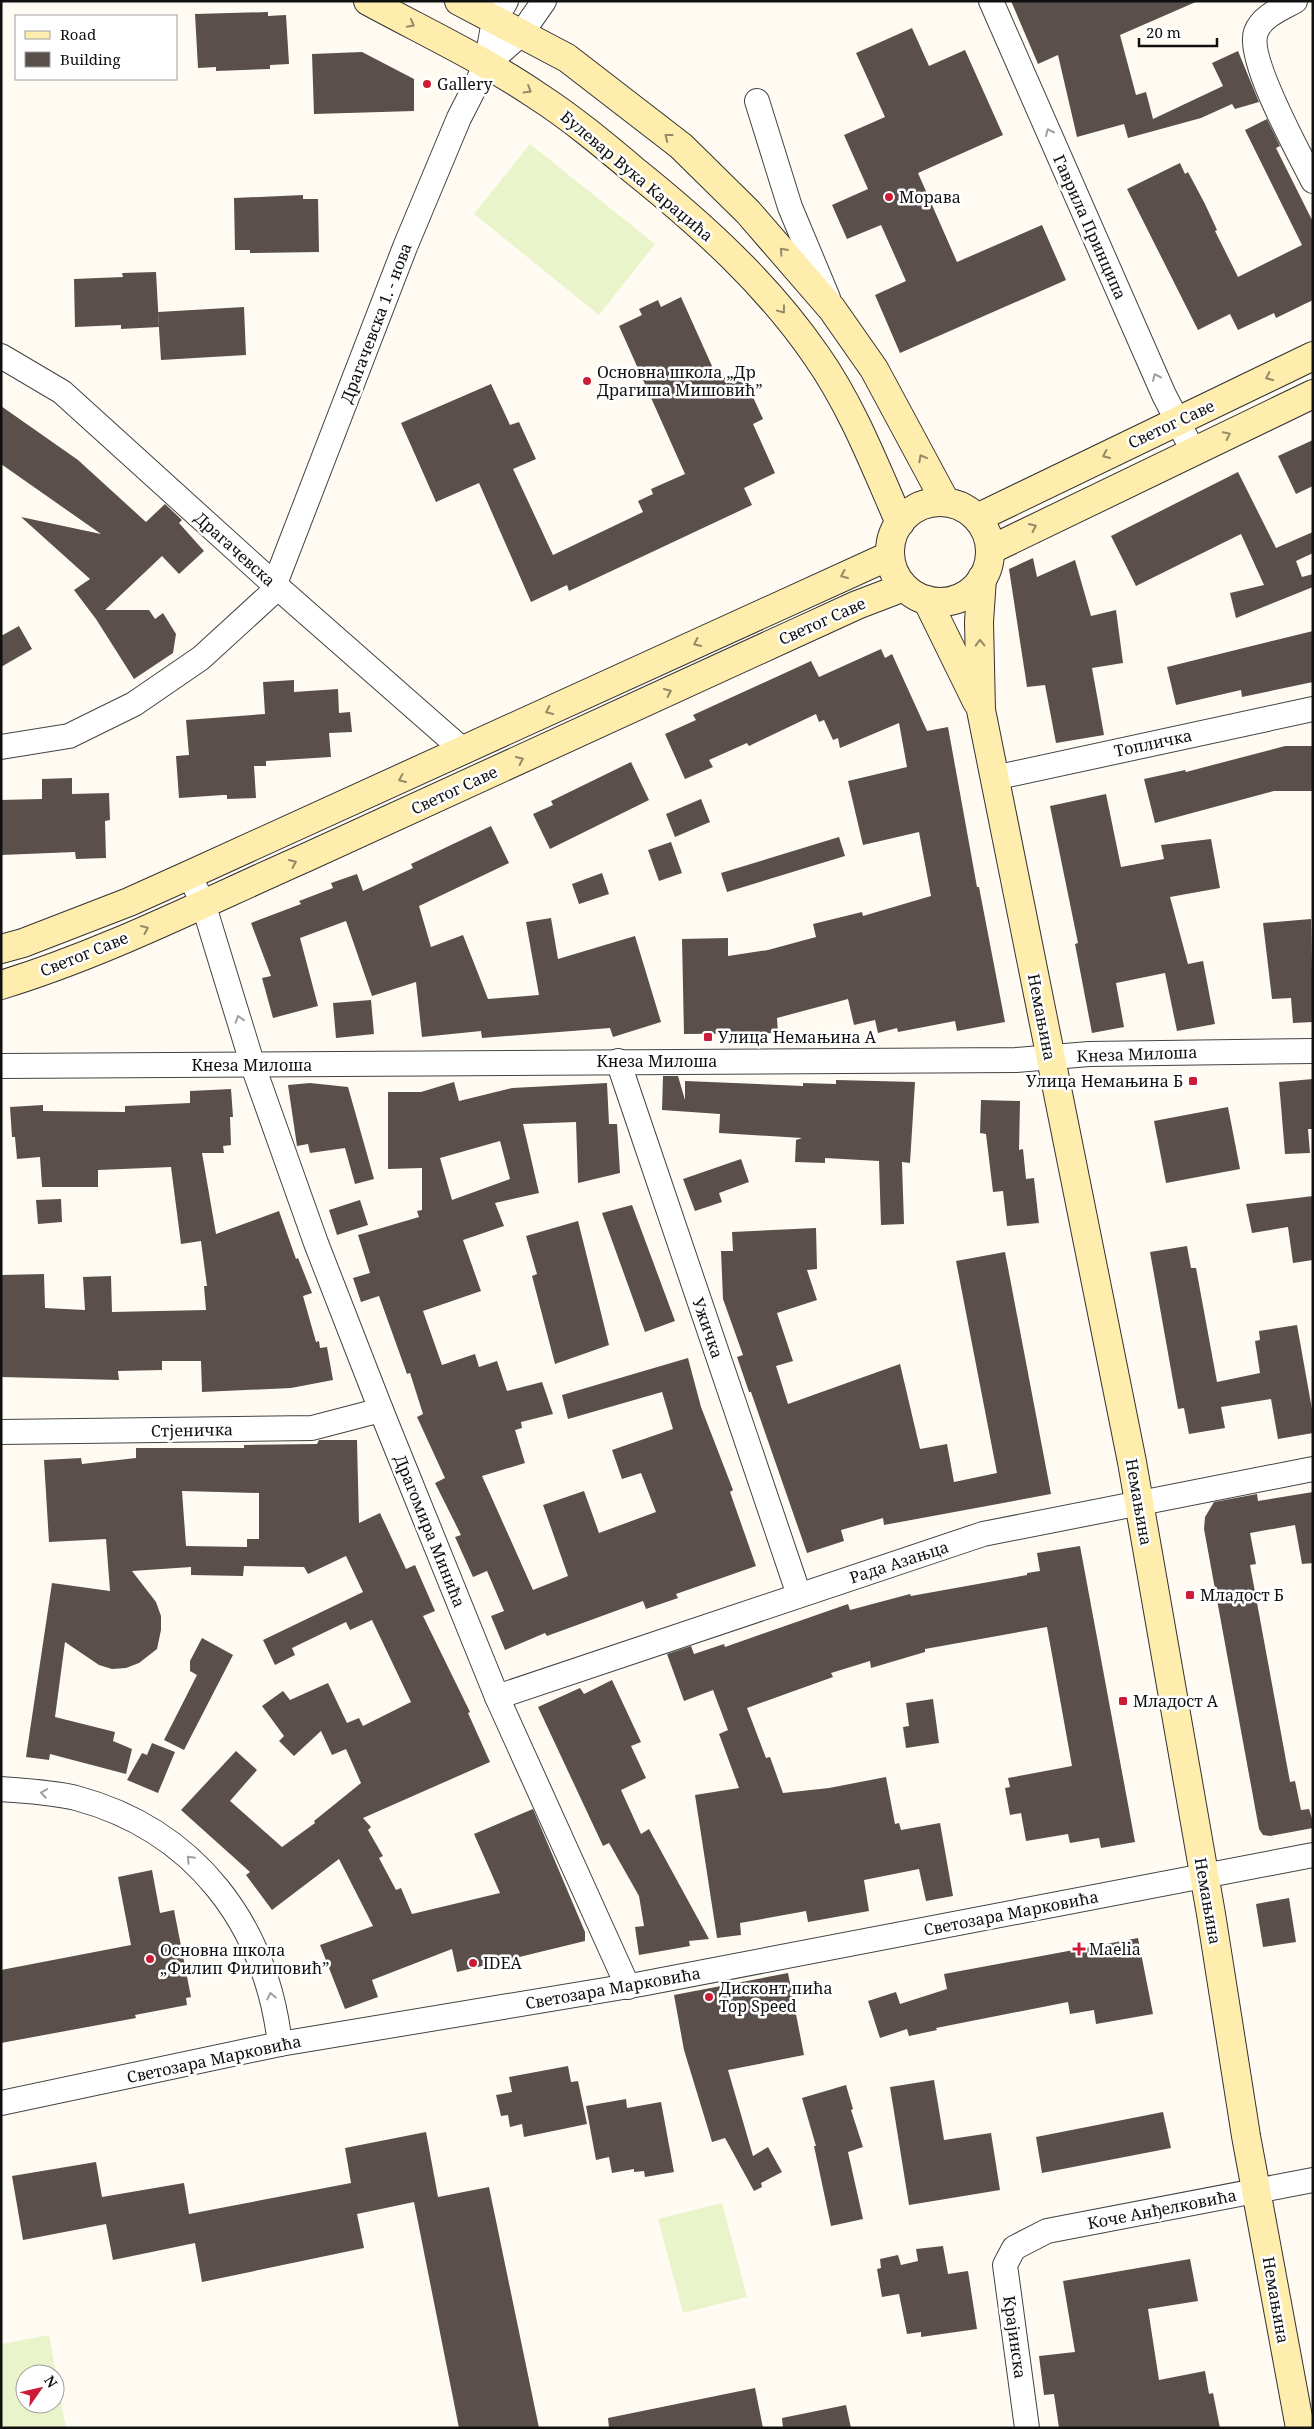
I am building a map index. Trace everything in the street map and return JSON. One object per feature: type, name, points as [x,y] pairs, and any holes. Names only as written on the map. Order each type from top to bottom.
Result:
[{"type":"street","name":"Булевар Вука Караџића","points":[[368,1],[486,65],[540,97],[610,150],[686,213],[768,292],[817,356],[846,407],[877,469],[900,523]]},
{"type":"street","points":[[459,1],[500,11],[521,34],[567,58],[680,146],[748,212],[832,309],[874,369],[945,501]]},
{"type":"street","points":[[486,65],[521,34],[544,1]]},
{"type":"street","name":"Гаврила Принципа","points":[[991,1],[1176,421],[1193,451]]},
{"type":"street","points":[[1295,1],[1265,20],[1256,33],[1255,48],[1263,76],[1313,182]]},
{"type":"street","points":[[486,65],[500,11]]},
{"type":"street","name":"Драгачевска 1. - нова","points":[[1,747],[69,736],[134,704],[202,658],[271,594],[405,247],[459,118],[486,65]]},
{"type":"street","points":[[757,101],[790,207],[832,309]]},
{"type":"street","name":"Драгачевска","points":[[1,356],[62,392],[275,585],[464,751]]},
{"type":"street","name":"Светог Саве","points":[[977,518],[1313,356]]},
{"type":"street","name":"Светог Саве","points":[[990,550],[1313,394]]},
{"type":"street","points":[[915,594],[942,602],[958,598],[972,591],[982,578],[991,559],[990,550],[986,535],[977,518],[967,510],[945,501],[921,505],[907,514],[900,523],[890,542],[889,556],[895,574],[915,594],[981,710]]},
{"type":"street","name":"Светог Саве","points":[[1,948],[23,943],[129,902],[889,556]]},
{"type":"street","name":"Немањина","points":[[982,578],[979,622],[981,710],[1130,1452],[1204,1876],[1256,2190],[1300,2428]]},
{"type":"street","name":"Светог Саве","points":[[1,985],[44,971],[203,903],[426,804],[857,605],[915,594]]},
{"type":"street","name":"Топличка","points":[[994,778],[1313,709]]},
{"type":"street","name":"Драгомира Минића","points":[[189,875],[203,903],[253,1066],[316,1244],[381,1410],[497,1697],[628,1987]]},
{"type":"street","name":"Кнеза Милоша","points":[[1,1066],[1016,1060],[1089,1054],[1313,1051]]},
{"type":"street","name":"Ужичка","points":[[618,1062],[799,1595]]},
{"type":"street","name":"Стјеничка","points":[[1,1432],[312,1428],[381,1410]]},
{"type":"street","name":"Рада Азањца","points":[[497,1697],[983,1534],[1313,1469]]},
{"type":"street","points":[[1,1789],[75,1798],[116,1811],[148,1828],[184,1853],[220,1889],[252,1939],[269,1983],[280,2044]]},
{"type":"street","name":"Светозара Марковића","points":[[1,2103],[280,2044],[628,1987],[1313,1855]]},
{"type":"street","name":"Коче Анђелковића","points":[[1014,2248],[1047,2231],[1313,2180]]},
{"type":"street","name":"Крајинска","points":[[1014,2248],[1005,2265],[1027,2428]]},
{"type":"green space","points":[[530,144],[655,244],[599,315],[474,214]]},
{"type":"green space","points":[[722,2203],[747,2297],[683,2313],[658,2219]]},
{"type":"green space","points":[[49,2335],[54,2364],[15,2364],[15,2414],[63,2414],[66,2428],[1,2428],[1,2344]]},
{"type":"building","points":[[1011,1],[1198,1],[1120,35],[1136,95],[1146,92],[1153,119],[1223,86],[1212,63],[1238,51],[1259,102],[1235,109],[1232,104],[1201,118],[1128,138],[1124,124],[1077,137],[1058,55],[1038,64]]},
{"type":"building","points":[[268,12],[268,16],[286,15],[289,64],[270,65],[270,69],[216,71],[216,67],[198,68],[195,14]]},
{"type":"building","name":"Морава","points":[[912,28],[929,66],[965,50],[1003,135],[918,173],[957,262],[1042,225],[1066,280],[900,353],[875,295],[906,281],[881,225],[847,239],[832,205],[868,189],[844,135],[885,117],[856,53]]},
{"type":"building","points":[[362,52],[414,79],[414,111],[314,114],[312,54]]},
{"type":"building","points":[[1267,119],[1280,146],[1276,148],[1313,222],[1313,300],[1276,318],[1274,313],[1238,330],[1230,314],[1198,330],[1127,189],[1180,163],[1185,174],[1188,172],[1205,204],[1217,230],[1215,231],[1238,277],[1302,245],[1245,130]]},
{"type":"building","points":[[303,195],[303,199],[318,199],[319,252],[250,253],[250,250],[235,250],[234,198]]},
{"type":"building","points":[[156,272],[159,327],[121,329],[121,325],[75,327],[74,279],[123,277],[122,273]]},
{"type":"building","points":[[681,297],[716,375],[747,384],[763,419],[753,424],[775,473],[744,488],[752,505],[569,591],[567,585],[531,602],[479,483],[436,502],[401,423],[491,384],[510,425],[519,422],[536,459],[513,469],[553,555],[643,512],[638,501],[653,494],[651,489],[685,474],[619,326],[642,315],[639,309],[658,300],[661,307]]},
{"type":"building","points":[[244,307],[246,355],[161,360],[158,312]]},
{"type":"building","points":[[1,406],[78,460],[146,522],[165,504],[182,520],[179,523],[204,551],[179,574],[162,556],[105,610],[149,610],[155,619],[163,613],[176,634],[173,653],[134,679],[96,619],[74,590],[90,579],[21,517],[101,534],[1,464]]},
{"type":"building","points":[[1313,440],[1313,486],[1296,494],[1278,456]]},
{"type":"building","points":[[1238,472],[1276,548],[1313,532],[1313,553],[1296,561],[1302,577],[1313,574],[1313,587],[1236,618],[1230,593],[1264,585],[1241,534],[1136,586],[1111,536]]},
{"type":"building","points":[[1033,558],[1037,577],[1075,560],[1091,616],[1116,610],[1123,663],[1092,668],[1104,735],[1056,743],[1045,685],[1027,687],[1009,569]]},
{"type":"building","points":[[19,626],[32,649],[1,667],[1,636]]},
{"type":"building","points":[[1313,631],[1313,682],[1242,697],[1241,690],[1176,705],[1167,667]]},
{"type":"building","points":[[881,649],[885,658],[892,654],[927,731],[948,727],[977,887],[979,887],[1005,1022],[957,1031],[955,1021],[898,1032],[897,1028],[878,1033],[875,1020],[854,1025],[848,999],[777,1018],[778,1033],[684,1034],[682,939],[728,938],[728,956],[768,950],[816,937],[813,924],[862,912],[863,916],[931,896],[919,832],[863,845],[848,781],[907,767],[899,723],[840,748],[838,738],[833,740],[824,720],[819,722],[816,714],[749,746],[747,743],[709,760],[713,767],[685,779],[665,734],[696,720],[693,715],[811,661],[819,677]]},
{"type":"building","points":[[294,680],[294,692],[338,689],[339,713],[350,712],[352,732],[329,733],[331,757],[266,761],[266,766],[254,766],[256,798],[227,799],[227,795],[223,795],[179,798],[176,756],[189,755],[186,720],[265,714],[263,682]]},
{"type":"building","points":[[1285,746],[1313,746],[1313,791],[1274,791],[1155,823],[1144,779],[1185,770],[1186,772]]},
{"type":"building","points":[[631,762],[649,800],[550,849],[533,814],[553,805],[551,801]]},
{"type":"building","points":[[72,778],[72,794],[109,793],[110,820],[105,821],[106,858],[76,859],[75,852],[1,855],[1,800],[42,799],[42,779]]},
{"type":"building","points":[[1106,794],[1121,867],[1164,859],[1161,845],[1211,839],[1220,888],[1170,897],[1188,964],[1203,961],[1215,1024],[1177,1031],[1165,973],[1116,983],[1124,1027],[1092,1033],[1075,944],[1078,943],[1050,806]]},
{"type":"building","points":[[701,799],[710,822],[675,837],[666,814]]},
{"type":"building","points":[[491,826],[509,863],[419,906],[431,947],[463,935],[488,999],[539,995],[526,922],[551,918],[558,959],[635,936],[661,1022],[613,1037],[610,1028],[482,1038],[481,1031],[422,1037],[416,982],[372,996],[346,921],[300,938],[318,1006],[273,1018],[262,978],[271,976],[251,923],[301,904],[299,901],[333,888],[331,883],[357,874],[363,891],[413,868],[411,864]]},
{"type":"building","points":[[839,837],[845,856],[727,892],[721,873]]},
{"type":"building","points":[[671,842],[682,873],[659,881],[648,850]]},
{"type":"building","points":[[602,873],[609,894],[579,904],[572,884]]},
{"type":"building","points":[[1311,919],[1313,1022],[1293,1023],[1291,998],[1272,999],[1263,923]]},
{"type":"building","points":[[371,1000],[374,1034],[336,1038],[333,1003]]},
{"type":"building","points":[[663,1076],[678,1076],[685,1100],[685,1081],[803,1086],[803,1083],[836,1084],[836,1080],[915,1082],[910,1163],[902,1162],[904,1224],[881,1225],[879,1161],[825,1158],[825,1163],[795,1162],[796,1140],[802,1138],[719,1133],[720,1114],[662,1110]]},
{"type":"building","points":[[1313,1079],[1313,1129],[1308,1129],[1310,1153],[1285,1154],[1279,1082]]},
{"type":"building","points":[[454,1082],[459,1101],[512,1088],[607,1083],[609,1124],[617,1124],[620,1173],[578,1183],[576,1122],[523,1124],[539,1193],[495,1203],[504,1226],[463,1240],[481,1291],[423,1311],[442,1365],[475,1354],[479,1367],[497,1361],[507,1391],[542,1382],[553,1414],[521,1422],[522,1428],[515,1430],[525,1463],[482,1476],[533,1590],[568,1576],[543,1505],[584,1491],[599,1533],[656,1512],[641,1473],[622,1479],[612,1450],[673,1429],[662,1392],[568,1419],[562,1395],[688,1358],[701,1407],[733,1490],[730,1492],[756,1566],[676,1594],[678,1598],[646,1609],[643,1601],[547,1636],[545,1633],[505,1650],[491,1616],[504,1611],[487,1571],[473,1577],[455,1537],[461,1535],[435,1483],[445,1478],[417,1417],[423,1414],[410,1373],[407,1374],[379,1296],[361,1302],[353,1278],[370,1273],[358,1235],[419,1217],[417,1211],[422,1210],[422,1168],[388,1169],[388,1092],[421,1092]],"holes":[[[500,1141],[510,1179],[452,1200],[440,1158]]]},
{"type":"building","points":[[310,1083],[348,1087],[374,1179],[355,1184],[345,1148],[310,1153],[308,1144],[297,1146],[288,1085]]},
{"type":"building","points":[[231,1089],[233,1117],[230,1117],[231,1145],[223,1146],[224,1153],[202,1153],[216,1234],[279,1211],[296,1259],[298,1258],[312,1293],[303,1296],[316,1342],[319,1341],[320,1348],[327,1347],[333,1380],[291,1388],[202,1392],[201,1361],[162,1361],[162,1370],[118,1371],[119,1380],[1,1377],[1,1275],[44,1274],[45,1308],[85,1310],[83,1277],[111,1276],[112,1312],[206,1310],[204,1286],[207,1286],[201,1241],[181,1244],[171,1167],[98,1170],[98,1187],[42,1187],[40,1157],[17,1159],[15,1137],[12,1137],[10,1107],[43,1105],[43,1111],[125,1112],[125,1106],[190,1103],[190,1091]]},
{"type":"building","points":[[981,1100],[1020,1101],[1019,1150],[1023,1149],[1026,1179],[1034,1178],[1039,1223],[1007,1226],[1003,1191],[993,1192],[986,1134],[980,1133]]},
{"type":"building","points":[[1228,1107],[1240,1169],[1166,1183],[1154,1121]]},
{"type":"building","points":[[741,1159],[749,1182],[719,1193],[722,1202],[695,1211],[683,1179]]},
{"type":"building","points":[[1313,1196],[1313,1260],[1293,1263],[1288,1227],[1252,1233],[1246,1204]]},
{"type":"building","points":[[61,1199],[62,1222],[38,1224],[36,1200]]},
{"type":"building","points":[[360,1200],[368,1225],[337,1235],[329,1210]]},
{"type":"building","points":[[632,1205],[675,1321],[645,1332],[602,1213]]},
{"type":"building","points":[[578,1221],[609,1345],[555,1364],[532,1276],[537,1274],[526,1236]]},
{"type":"building","points":[[816,1228],[817,1269],[807,1270],[817,1300],[777,1313],[793,1361],[776,1366],[788,1404],[900,1364],[920,1449],[947,1444],[954,1482],[997,1473],[956,1261],[1005,1252],[1051,1494],[884,1525],[883,1518],[841,1530],[844,1541],[807,1553],[737,1357],[743,1355],[723,1299],[721,1251],[733,1251],[732,1232]]},
{"type":"building","points":[[1187,1246],[1191,1268],[1196,1268],[1217,1382],[1260,1373],[1255,1341],[1260,1340],[1259,1331],[1297,1325],[1313,1415],[1313,1433],[1278,1439],[1271,1399],[1221,1407],[1225,1428],[1189,1434],[1184,1408],[1178,1409],[1150,1252]]},
{"type":"building","points":[[319,1440],[357,1440],[359,1523],[380,1513],[406,1569],[415,1565],[435,1611],[423,1616],[470,1712],[468,1713],[490,1762],[363,1818],[371,1827],[368,1830],[383,1856],[379,1858],[396,1890],[401,1888],[412,1914],[500,1893],[474,1834],[533,1809],[585,1932],[585,1941],[457,1972],[452,1949],[372,1980],[378,1997],[345,2009],[320,1945],[373,1926],[339,1859],[272,1910],[246,1875],[250,1872],[181,1810],[236,1751],[257,1770],[230,1801],[282,1847],[315,1823],[314,1821],[361,1783],[346,1749],[332,1755],[321,1731],[294,1756],[279,1741],[284,1736],[262,1706],[283,1691],[290,1700],[328,1683],[347,1723],[359,1718],[363,1726],[411,1702],[372,1620],[350,1630],[346,1622],[292,1648],[295,1655],[275,1665],[263,1640],[363,1592],[346,1556],[308,1574],[304,1567],[244,1566],[243,1576],[191,1575],[191,1567],[132,1571],[156,1602],[161,1616],[161,1630],[157,1649],[139,1663],[126,1668],[112,1669],[99,1665],[65,1642],[55,1717],[115,1732],[113,1741],[132,1749],[126,1774],[50,1754],[49,1760],[26,1757],[52,1583],[110,1591],[106,1539],[49,1542],[44,1460],[81,1458],[82,1464],[136,1458],[136,1448],[244,1448],[244,1445],[317,1444]],"holes":[[[182,1491],[259,1493],[259,1539],[247,1539],[247,1547],[186,1546]]]},
{"type":"building","points":[[1313,1492],[1313,1563],[1302,1564],[1295,1525],[1250,1533],[1256,1564],[1250,1565],[1290,1782],[1295,1781],[1301,1810],[1309,1809],[1313,1822],[1313,1828],[1270,1836],[1263,1835],[1259,1829],[1204,1529],[1205,1517],[1214,1502],[1257,1494],[1258,1501]]},
{"type":"building","points":[[1080,1546],[1135,1842],[1101,1848],[1099,1838],[1070,1843],[1068,1834],[1026,1841],[1021,1813],[1010,1815],[1005,1788],[1010,1787],[1008,1778],[1072,1766],[1047,1627],[925,1649],[925,1652],[871,1668],[870,1661],[831,1673],[833,1677],[747,1708],[766,1758],[770,1757],[783,1793],[829,1788],[886,1777],[895,1824],[899,1823],[901,1830],[940,1823],[953,1896],[926,1901],[919,1869],[864,1880],[869,1911],[808,1922],[806,1911],[740,1923],[741,1935],[717,1938],[695,1795],[739,1788],[719,1734],[728,1730],[713,1690],[684,1701],[667,1654],[691,1646],[694,1654],[724,1644],[725,1647],[848,1604],[850,1610],[910,1594],[911,1596],[1027,1575],[1027,1573],[1040,1571],[1037,1553]]},
{"type":"building","points":[[202,1638],[233,1655],[184,1750],[164,1740],[197,1675],[190,1671],[190,1661]]},
{"type":"building","points":[[612,1680],[641,1742],[631,1746],[646,1778],[621,1790],[641,1834],[649,1829],[709,1939],[689,1941],[690,1946],[639,1955],[635,1927],[644,1926],[639,1896],[609,1843],[603,1846],[538,1707],[580,1688],[584,1694]]},
{"type":"building","points":[[933,1699],[939,1743],[906,1748],[903,1727],[909,1726],[906,1703]]},
{"type":"building","points":[[152,1743],[175,1752],[158,1793],[127,1780],[142,1753],[147,1755]]},
{"type":"building","name":"Основна школа „Филип Филиповић”","points":[[152,1870],[160,1913],[174,1910],[191,1997],[186,1998],[187,2005],[135,2015],[136,2018],[1,2043],[1,1970],[131,1945],[118,1877]]},
{"type":"building","points":[[1289,1898],[1296,1942],[1263,1947],[1256,1904]]},
{"type":"building","points":[[1138,1938],[1153,2014],[1096,2024],[1094,2010],[1070,2014],[1068,2002],[936,2028],[937,2030],[909,2036],[907,2029],[880,2038],[868,2001],[896,1992],[900,2004],[947,1989],[944,1974]]},
{"type":"building","points":[[788,1973],[804,2055],[728,2070],[753,2156],[768,2147],[782,2172],[761,2183],[762,2187],[754,2191],[725,2138],[712,2142],[684,2050],[674,1995]]},
{"type":"building","points":[[568,2066],[571,2082],[578,2081],[587,2124],[524,2137],[522,2124],[510,2127],[508,2115],[501,2116],[496,2095],[512,2092],[509,2077]]},
{"type":"building","points":[[934,2080],[944,2140],[991,2133],[1000,2190],[909,2205],[890,2087]]},
{"type":"building","points":[[846,2085],[853,2109],[851,2110],[863,2147],[848,2152],[863,2219],[831,2226],[814,2146],[816,2146],[802,2098]]},
{"type":"building","points":[[626,2099],[627,2108],[661,2102],[674,2172],[645,2177],[644,2171],[634,2172],[634,2169],[612,2173],[609,2157],[596,2160],[586,2106]]},
{"type":"building","points":[[1163,2112],[1171,2148],[1042,2173],[1036,2137]]},
{"type":"building","points":[[426,2132],[438,2197],[489,2187],[539,2428],[459,2428],[414,2202],[357,2214],[364,2248],[202,2282],[195,2243],[113,2260],[106,2224],[23,2240],[12,2176],[96,2162],[102,2197],[184,2183],[189,2214],[351,2183],[345,2148]]},
{"type":"building","points":[[943,2246],[948,2274],[968,2271],[977,2329],[921,2337],[921,2332],[907,2334],[899,2294],[882,2297],[877,2269],[881,2268],[880,2259],[898,2255],[901,2265],[918,2261],[916,2249]]},
{"type":"building","points":[[1190,2259],[1198,2301],[1148,2309],[1159,2380],[1205,2371],[1209,2394],[1213,2393],[1220,2428],[1059,2428],[1054,2394],[1044,2395],[1039,2356],[1075,2352],[1063,2281]]},
{"type":"building","points":[[755,2388],[763,2428],[609,2428],[608,2418]]},
{"type":"building","points":[[846,2405],[851,2428],[783,2428],[782,2418]]},
{"type":"place","name":"Gallery","points":[[427,84]]},
{"type":"place","name":"Морава","points":[[889,197]]},
{"type":"place","name":"Основна школа „Др Драгиша Мишовић”","points":[[587,381]]},
{"type":"place","name":"Улица Немањина А","points":[[708,1037]]},
{"type":"place","name":"Улица Немањина Б","points":[[1193,1081]]},
{"type":"place","name":"Младост Б","points":[[1190,1595]]},
{"type":"place","name":"Младост А","points":[[1123,1701]]},
{"type":"place","name":"Maelia","points":[[1079,1949]]},
{"type":"place","name":"Основна школа „Филип Филиповић”","points":[[150,1959]]},
{"type":"place","name":"IDEA","points":[[473,1963]]},
{"type":"place","name":"Дисконт пића Top Speed","points":[[709,1997]]}]
